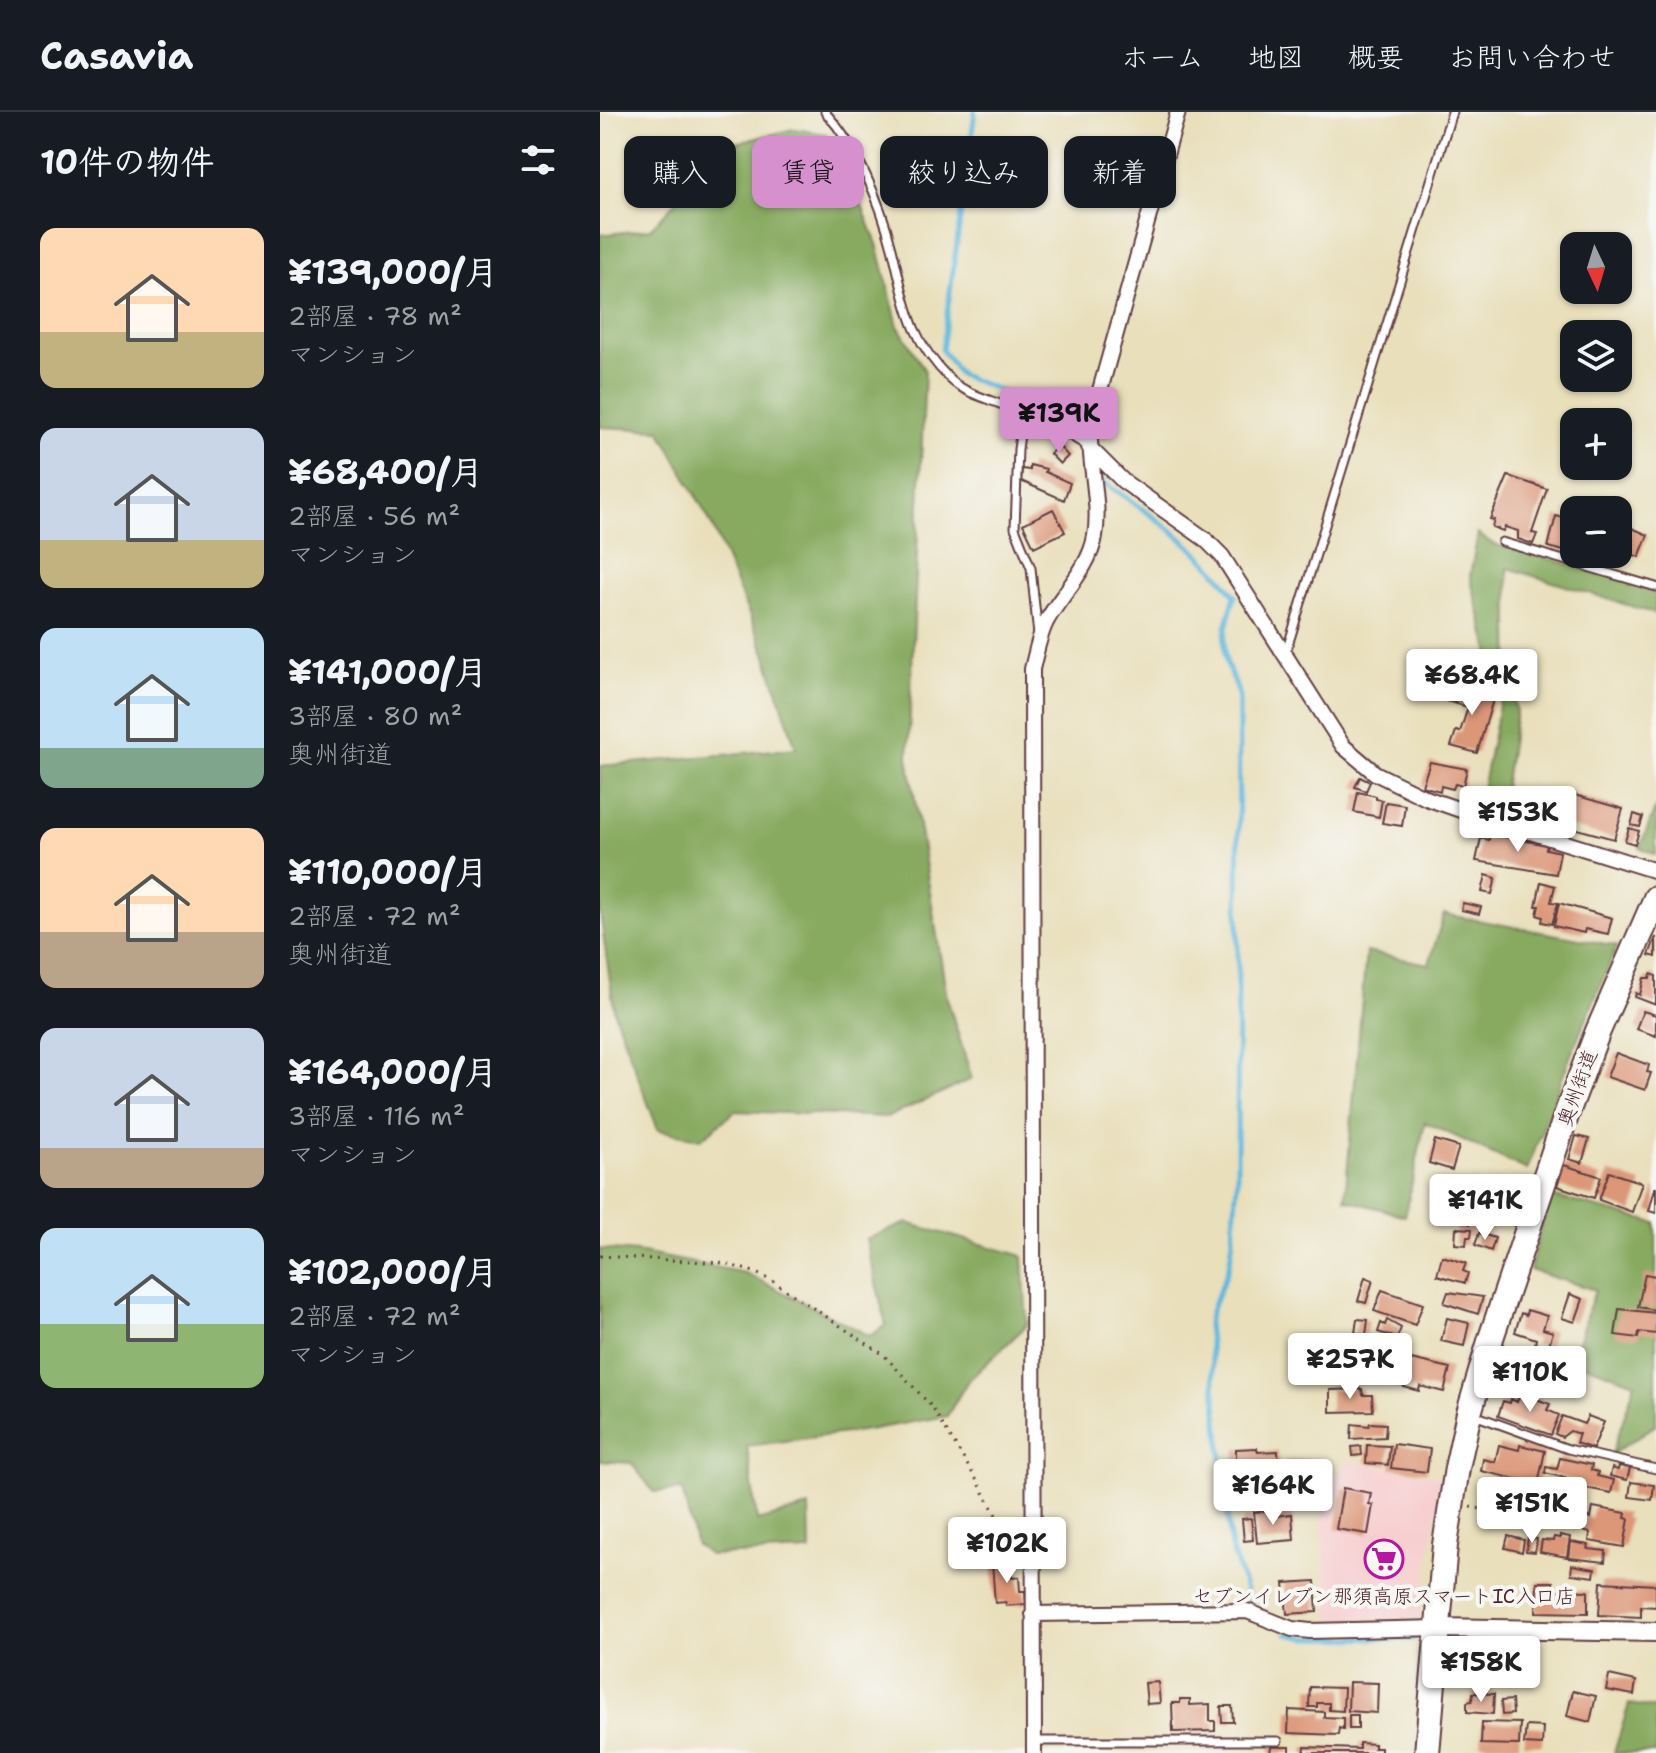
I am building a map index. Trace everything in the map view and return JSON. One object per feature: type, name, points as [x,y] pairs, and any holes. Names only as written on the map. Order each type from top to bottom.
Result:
[{"type":"highway","name":"奥州街道","points":[[1427,1753],[1450,1504],[1469,1413],[1568,1110],[1598,1031],[1656,898]]},
{"type":"main road","points":[[1438,1628],[1656,1632]]},
{"type":"street","points":[[1034,1747],[1032,669],[1045,623],[1089,555],[1095,538],[1090,426],[1178,112]]},
{"type":"street","points":[[1089,447],[1123,481],[1205,539],[1222,556],[1343,746],[1375,773],[1426,798],[1469,813],[1656,871]]},
{"type":"street","points":[[1033,1614],[1247,1611],[1292,1629],[1310,1631],[1438,1628]]},
{"type":"lane","points":[[825,112],[851,145],[891,245],[907,314],[935,361],[954,383],[1064,431],[1089,447]]},
{"type":"lane","points":[[1285,654],[1452,112]]},
{"type":"lane","points":[[1023,414],[1018,449],[1015,528],[1031,568],[1039,641]]},
{"type":"lane","points":[[1502,542],[1656,587]]},
{"type":"lane","points":[[1469,1413],[1568,1449],[1656,1469]]},
{"type":"lane","points":[[1034,1747],[1278,1741]]},
{"type":"path","points":[[600,1256],[723,1263],[754,1272],[884,1355],[931,1406],[981,1487],[1033,1584]]},
{"type":"path","points":[[1450,1504],[1577,1525]]},
{"type":"shaded area","points":[[1345,1461],[1442,1477],[1420,1619],[1329,1619],[1318,1474],[1343,1473]]},
{"type":"green space","points":[[794,129],[827,136],[765,136]]},
{"type":"green space","points":[[752,139],[752,208],[863,208],[877,244],[898,326],[925,371],[908,757],[947,998],[972,1079],[888,1117],[735,1111],[701,1139],[658,1130],[615,1015],[600,913],[600,766],[796,748],[764,650],[711,523],[660,430],[600,427],[600,235],[650,229],[670,208],[736,208],[736,143]]},
{"type":"green space","points":[[1478,534],[1493,544],[1560,562],[1560,568],[1584,568],[1656,587],[1656,614],[1508,568],[1510,679],[1516,712],[1500,814],[1478,809],[1500,701],[1470,576]]},
{"type":"green space","points":[[1656,806],[1656,855],[1640,848]]},
{"type":"green space","points":[[1444,914],[1617,946],[1527,1170],[1425,1122],[1405,1216],[1345,1199],[1366,952],[1429,964]]},
{"type":"green space","points":[[1548,1195],[1656,1223],[1656,1425],[1612,1454],[1635,1383],[1572,1360],[1595,1290],[1530,1270]]},
{"type":"green space","points":[[907,1223],[1023,1256],[1027,1325],[967,1382],[947,1416],[747,1446],[757,1521],[809,1507],[810,1551],[709,1555],[696,1545],[682,1490],[654,1492],[631,1463],[600,1461],[600,1249],[637,1252],[745,1273],[870,1336],[886,1325],[866,1239]]},
{"type":"green space","points":[[1629,1704],[1656,1708],[1656,1753],[1614,1753]]},
{"type":"building","points":[[1058,445],[1068,456],[1060,464],[1050,454]]},
{"type":"building","points":[[1030,465],[1046,469],[1045,472],[1070,483],[1064,500],[1021,481],[1022,469],[1030,470]]},
{"type":"building","points":[[1508,476],[1547,489],[1532,533],[1537,534],[1533,544],[1518,539],[1518,531],[1492,527],[1494,520],[1490,519]]},
{"type":"building","points":[[1053,509],[1065,532],[1034,547],[1023,524]]},
{"type":"building","points":[[1556,516],[1560,517],[1560,550],[1548,547]]},
{"type":"building","points":[[1632,528],[1648,535],[1639,557],[1632,554]]},
{"type":"building","points":[[1456,687],[1472,692],[1474,687],[1495,693],[1477,753],[1451,746],[1456,731],[1460,732],[1468,707],[1447,701],[1448,695],[1453,697]]},
{"type":"building","points":[[1430,762],[1467,769],[1463,786],[1455,784],[1453,789],[1441,786],[1440,791],[1422,786]]},
{"type":"building","points":[[1360,777],[1370,782],[1366,791],[1355,787]]},
{"type":"building","points":[[1517,790],[1539,796],[1534,814],[1512,808]]},
{"type":"building","points":[[1358,792],[1382,800],[1379,817],[1354,812]]},
{"type":"building","points":[[1564,792],[1623,809],[1614,839],[1555,823]]},
{"type":"building","points":[[1386,802],[1405,805],[1402,826],[1382,823]]},
{"type":"building","points":[[1634,814],[1643,817],[1640,827],[1631,825]]},
{"type":"building","points":[[1629,828],[1639,831],[1635,844],[1625,841]]},
{"type":"building","points":[[1490,834],[1547,845],[1546,849],[1560,852],[1556,874],[1476,861],[1481,838],[1489,840]]},
{"type":"building","points":[[1486,875],[1496,878],[1492,894],[1482,892]]},
{"type":"building","points":[[1541,882],[1555,886],[1551,902],[1558,903],[1552,924],[1542,922],[1543,917],[1537,915]]},
{"type":"building","points":[[1463,903],[1481,907],[1479,914],[1461,910]]},
{"type":"building","points":[[1559,903],[1612,918],[1608,934],[1585,929],[1584,933],[1554,926]]},
{"type":"building","points":[[1656,937],[1656,957],[1649,955]]},
{"type":"building","points":[[1651,974],[1656,976],[1656,1005],[1635,997],[1636,993],[1640,995],[1644,978],[1650,978]]},
{"type":"building","points":[[1643,1011],[1656,1015],[1656,1036],[1636,1029]]},
{"type":"building","points":[[1616,1053],[1649,1065],[1647,1072],[1651,1073],[1645,1090],[1607,1077]]},
{"type":"building","points":[[1576,1136],[1589,1139],[1582,1163],[1569,1159]]},
{"type":"building","points":[[1435,1140],[1459,1147],[1452,1170],[1429,1163]]},
{"type":"building","points":[[1564,1165],[1601,1177],[1594,1198],[1557,1186]]},
{"type":"building","points":[[1609,1172],[1642,1183],[1632,1212],[1599,1200]]},
{"type":"building","points":[[1656,1188],[1656,1213],[1649,1211]]},
{"type":"building","points":[[1455,1193],[1477,1200],[1470,1224],[1447,1216]]},
{"type":"building","points":[[1456,1228],[1472,1229],[1466,1245],[1455,1244]]},
{"type":"building","points":[[1479,1233],[1495,1238],[1491,1251],[1475,1245]]},
{"type":"building","points":[[1442,1256],[1466,1263],[1463,1271],[1468,1273],[1465,1283],[1437,1275]]},
{"type":"building","points":[[1645,1274],[1656,1276],[1655,1310],[1638,1307]]},
{"type":"building","points":[[1365,1277],[1373,1280],[1366,1303],[1358,1301]]},
{"type":"building","points":[[1382,1290],[1423,1304],[1415,1325],[1374,1311]]},
{"type":"building","points":[[1448,1292],[1483,1297],[1478,1314],[1444,1303]]},
{"type":"building","points":[[1570,1294],[1583,1299],[1575,1322],[1562,1318]]},
{"type":"building","points":[[1619,1309],[1656,1313],[1656,1334],[1639,1332],[1638,1338],[1615,1335]]},
{"type":"building","points":[[1527,1310],[1547,1316],[1543,1329],[1553,1332],[1548,1348],[1535,1344],[1536,1339],[1515,1332],[1521,1313],[1526,1315]]},
{"type":"building","points":[[1447,1318],[1469,1323],[1464,1346],[1441,1341]]},
{"type":"building","points":[[1357,1319],[1368,1320],[1366,1335],[1355,1333]]},
{"type":"building","points":[[1387,1320],[1401,1328],[1397,1338],[1378,1332],[1381,1323],[1385,1325]]},
{"type":"building","points":[[1354,1349],[1403,1357],[1399,1373],[1405,1374],[1403,1385],[1349,1373]]},
{"type":"building","points":[[1514,1352],[1536,1359],[1529,1378],[1508,1371]]},
{"type":"building","points":[[1411,1359],[1450,1368],[1444,1392],[1420,1386],[1419,1391],[1404,1387]]},
{"type":"building","points":[[1362,1389],[1363,1395],[1372,1395],[1373,1411],[1330,1412],[1330,1390]]},
{"type":"building","points":[[1520,1393],[1550,1404],[1547,1410],[1559,1415],[1551,1435],[1498,1416],[1503,1401],[1510,1403],[1511,1399],[1517,1402]]},
{"type":"building","points":[[1562,1416],[1584,1424],[1588,1416],[1604,1422],[1593,1449],[1576,1443],[1579,1434],[1570,1431],[1562,1437],[1555,1434]]},
{"type":"building","points":[[1370,1423],[1386,1424],[1385,1437],[1351,1439],[1352,1424],[1369,1426]]},
{"type":"building","points":[[1394,1444],[1430,1449],[1427,1472],[1391,1468]]},
{"type":"building","points":[[1367,1445],[1390,1446],[1388,1465],[1366,1463]]},
{"type":"building","points":[[1499,1445],[1519,1450],[1520,1445],[1545,1451],[1538,1484],[1481,1471],[1483,1459],[1495,1462]]},
{"type":"building","points":[[1361,1446],[1362,1455],[1353,1456],[1352,1447]]},
{"type":"building","points":[[1257,1448],[1258,1452],[1278,1451],[1279,1471],[1257,1472],[1257,1467],[1236,1468],[1236,1449]]},
{"type":"building","points":[[1560,1458],[1592,1465],[1591,1470],[1598,1472],[1597,1476],[1614,1480],[1611,1493],[1581,1487],[1582,1482],[1545,1473],[1546,1467],[1557,1469]]},
{"type":"building","points":[[1309,1459],[1310,1487],[1286,1488],[1285,1461]]},
{"type":"building","points":[[1619,1466],[1630,1468],[1627,1480],[1610,1476],[1612,1468],[1618,1470]]},
{"type":"building","points":[[1631,1482],[1654,1485],[1652,1500],[1629,1497]]},
{"type":"building","points":[[1343,1488],[1371,1493],[1369,1504],[1373,1505],[1368,1534],[1336,1529]]},
{"type":"building","points":[[1593,1507],[1626,1513],[1625,1518],[1629,1519],[1624,1547],[1589,1541],[1590,1533],[1583,1531],[1586,1516],[1591,1518]]},
{"type":"building","points":[[1276,1510],[1277,1516],[1292,1514],[1294,1540],[1257,1543],[1254,1512]]},
{"type":"building","points":[[1251,1518],[1253,1540],[1244,1541],[1242,1519]]},
{"type":"building","points":[[1560,1535],[1570,1537],[1567,1557],[1540,1552],[1542,1540],[1553,1541]]},
{"type":"building","points":[[1508,1536],[1524,1540],[1522,1552],[1505,1548]]},
{"type":"building","points":[[1528,1538],[1537,1539],[1535,1552],[1526,1551]]},
{"type":"building","points":[[1571,1542],[1589,1545],[1588,1549],[1606,1551],[1605,1562],[1569,1558]]},
{"type":"building","points":[[1011,1560],[1012,1578],[1019,1577],[1020,1591],[1025,1591],[1026,1604],[1006,1606],[1006,1602],[995,1603],[992,1562]]},
{"type":"building","points":[[1572,1565],[1595,1569],[1594,1577],[1571,1574]]},
{"type":"building","points":[[1315,1581],[1317,1612],[1287,1614],[1284,1583]]},
{"type":"building","points":[[1537,1582],[1553,1582],[1553,1590],[1588,1591],[1588,1613],[1536,1612]]},
{"type":"building","points":[[1601,1582],[1656,1585],[1656,1607],[1641,1606],[1641,1617],[1599,1615]]},
{"type":"building","points":[[1609,1675],[1636,1681],[1634,1695],[1606,1690]]},
{"type":"building","points":[[1158,1682],[1160,1703],[1147,1704],[1145,1683]]},
{"type":"building","points":[[1349,1682],[1378,1683],[1377,1713],[1348,1711]]},
{"type":"building","points":[[1310,1687],[1344,1688],[1343,1711],[1329,1710],[1329,1703],[1309,1707]]},
{"type":"building","points":[[1573,1691],[1596,1696],[1590,1722],[1567,1716]]},
{"type":"building","points":[[1473,1693],[1494,1694],[1493,1714],[1467,1712],[1467,1702],[1472,1701]]},
{"type":"building","points":[[1180,1699],[1190,1699],[1190,1705],[1210,1704],[1210,1721],[1215,1721],[1215,1731],[1173,1732],[1172,1703],[1180,1703]]},
{"type":"building","points":[[1512,1700],[1513,1714],[1502,1715],[1501,1701]]},
{"type":"building","points":[[1221,1706],[1232,1706],[1233,1722],[1222,1722]]},
{"type":"building","points":[[1289,1710],[1324,1712],[1324,1717],[1343,1718],[1343,1729],[1339,1728],[1338,1735],[1288,1733]]},
{"type":"building","points":[[1349,1715],[1358,1715],[1358,1729],[1349,1729]]},
{"type":"building","points":[[1482,1722],[1520,1723],[1519,1745],[1481,1744]]},
{"type":"building","points":[[1526,1726],[1543,1727],[1542,1745],[1524,1744]]},
{"type":"building","points":[[1359,1743],[1374,1744],[1374,1748],[1381,1748],[1381,1753],[1304,1753],[1305,1747],[1359,1749]]},
{"type":"building","points":[[1271,1747],[1290,1747],[1290,1753],[1270,1753]]},
{"type":"waterway","points":[[975,112],[942,350],[960,375],[1050,410],[1056,420]]},
{"type":"waterway","points":[[1103,482],[1191,547],[1235,596],[1224,646],[1239,699],[1237,1183],[1229,1265],[1208,1324],[1231,1548],[1250,1601]]},
{"type":"waterway","points":[[1287,1634],[1306,1638],[1413,1639]]},
{"type":"place","name":"セブンイレブン那須高原スマートIC入口店","points":[[1384,1559]]}]
